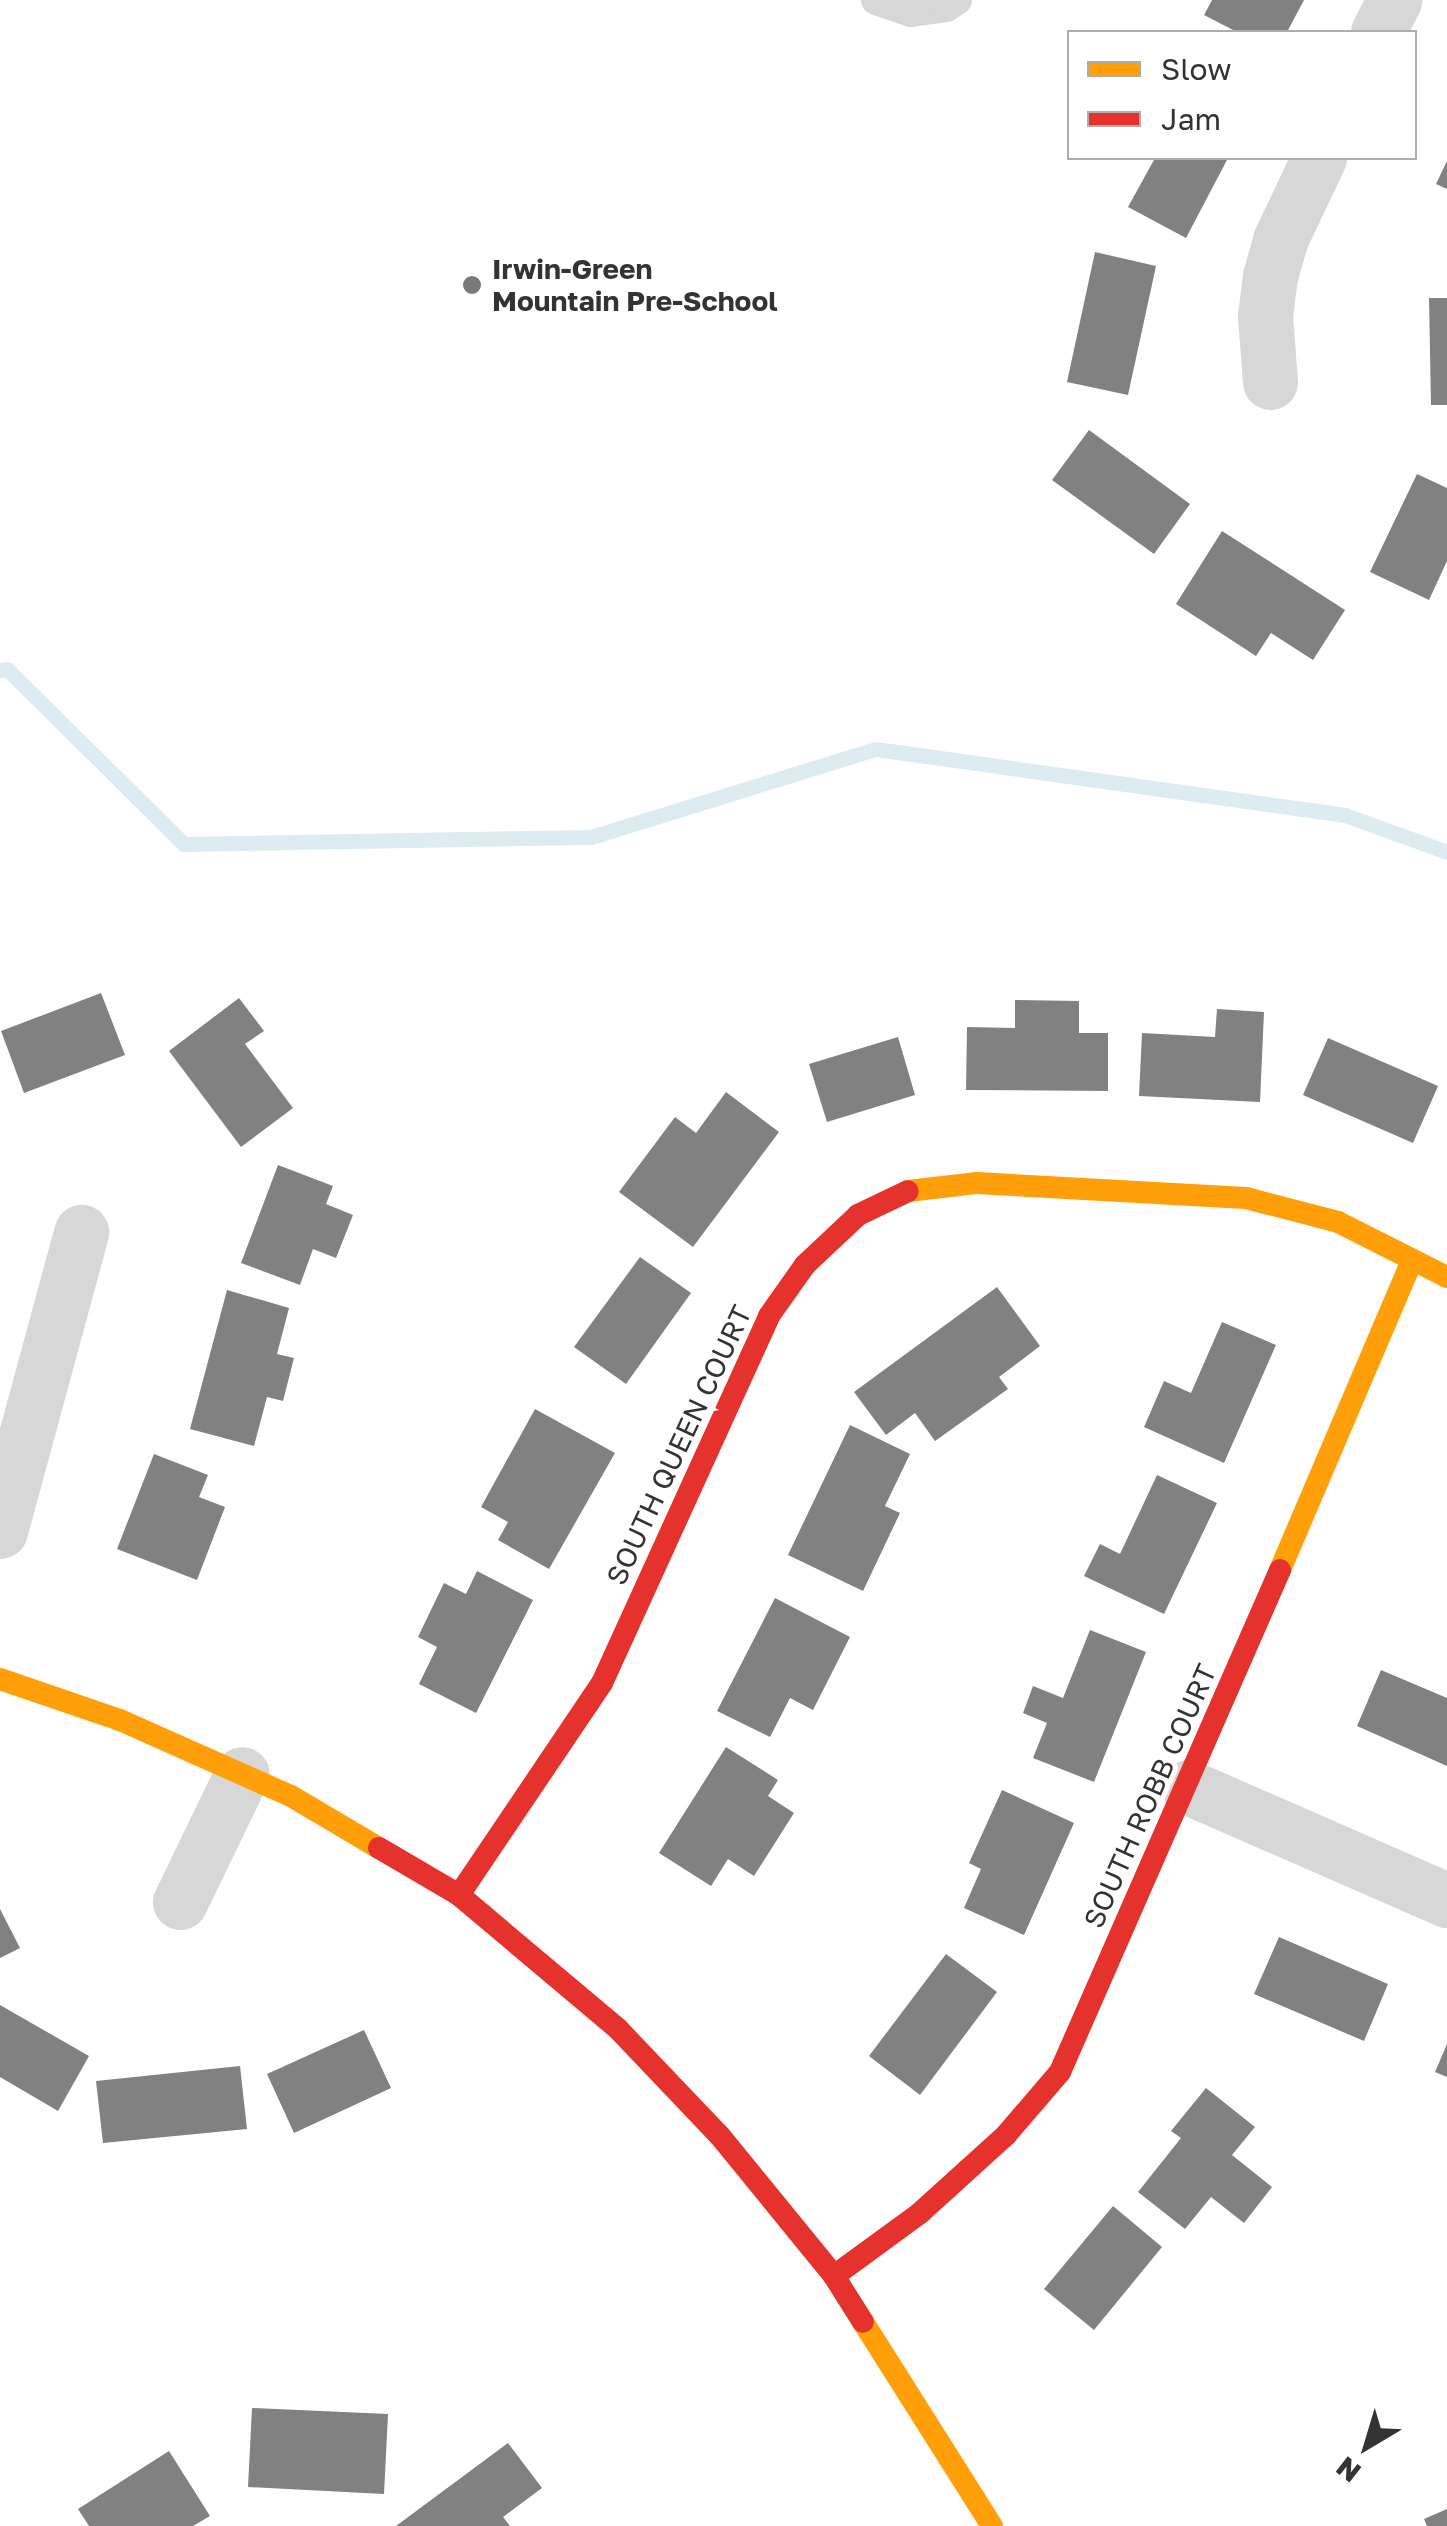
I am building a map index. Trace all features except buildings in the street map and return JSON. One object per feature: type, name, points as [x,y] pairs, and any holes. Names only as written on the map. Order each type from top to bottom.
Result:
[{"type":"street","points":[[1379,30],[1394,0]]},
{"type":"street","points":[[1270,382],[1266,316],[1270,276],[1280,240],[1318,160]]},
{"type":"street","name":"SOUTH QUEEN COURT","points":[[459,1895],[602,1684],[770,1316],[806,1266],[858,1214],[910,1190],[976,1183],[1246,1198],[1338,1222],[1447,1276]]},
{"type":"street","points":[[0,1531],[80,1232]]},
{"type":"street","name":"SOUTH ROBB COURT","points":[[834,2276],[934,2200],[1006,2134],[1060,2072],[1188,1787],[1412,1261]]},
{"type":"street","points":[[0,1679],[120,1720],[290,1796],[459,1895],[618,2029],[720,2136],[834,2276],[992,2526]]},
{"type":"street","points":[[180,1902],[242,1774]]},
{"type":"street","points":[[1188,1787],[1447,1900]]},
{"type":"lane","points":[[876,0],[911,12],[946,7],[957,0]]},
{"type":"waterway","points":[[0,670],[7,669],[184,844],[591,837],[876,749],[1345,815],[1447,852]]},
{"type":"traffic: slow","points":[[908,1191],[976,1183],[1246,1198],[1338,1222],[1447,1277]]},
{"type":"traffic: slow","points":[[1280,1570],[1412,1261]]},
{"type":"traffic: slow","points":[[0,1679],[120,1720],[291,1796],[379,1848]]},
{"type":"traffic: slow","points":[[863,2322],[992,2526]]},
{"type":"traffic: jam","points":[[459,1895],[602,1683],[769,1316],[805,1265],[858,1215],[908,1191]]},
{"type":"traffic: jam","points":[[834,2276],[920,2213],[1006,2135],[1060,2072],[1280,1570]]},
{"type":"traffic: jam","points":[[379,1848],[459,1895],[618,2029],[720,2136],[834,2276],[863,2322]]},
{"type":"place","name":"Irwin-Green Mountain Pre-School","points":[[472,285]]}]
